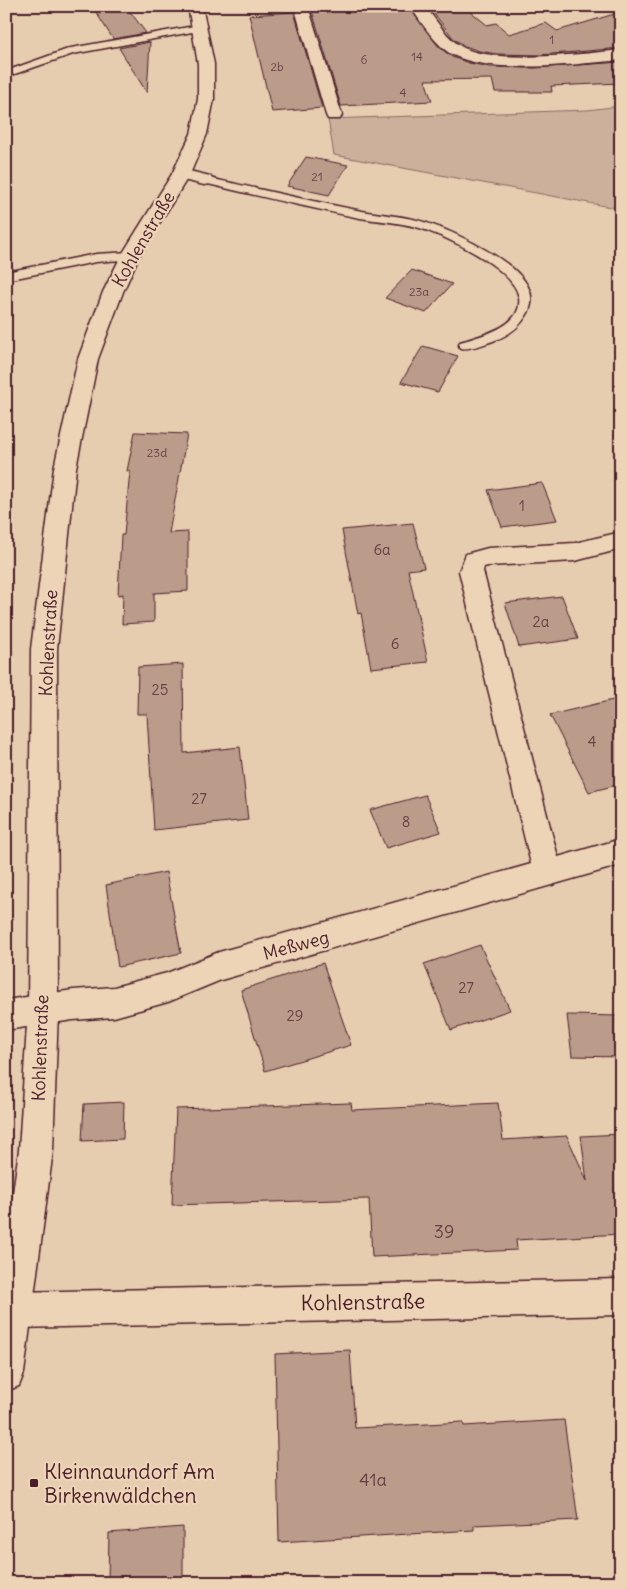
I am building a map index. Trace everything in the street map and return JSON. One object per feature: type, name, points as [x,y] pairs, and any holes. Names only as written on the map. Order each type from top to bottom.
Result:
[{"type":"street","name":"Kohlenstraße","points":[[6,1373],[36,1150],[43,1010],[44,649],[65,468],[88,359],[112,292],[130,256],[181,174],[199,134],[206,99],[206,64],[195,6]]},
{"type":"street","points":[[300,6],[334,115]]},
{"type":"street","points":[[416,6],[455,50],[464,55],[483,60],[568,60],[621,55]]},
{"type":"street","points":[[181,174],[204,180]]},
{"type":"street","points":[[548,872],[471,571],[474,560],[488,557],[575,552],[621,540]]},
{"type":"street","name":"Meßweg","points":[[6,1015],[114,1002],[168,987],[219,966],[324,938],[621,852]]},
{"type":"street","name":"Kohlenstraße","points":[[15,1310],[621,1297]]},
{"type":"lane","points":[[6,74],[71,51],[200,28]]},
{"type":"lane","points":[[204,180],[280,198],[421,225],[469,246],[510,271],[522,285],[528,297],[525,309],[515,323],[496,336],[465,345]]},
{"type":"lane","points":[[6,276],[96,258],[130,256]]},
{"type":"shaded area","points":[[621,106],[621,209],[334,155],[328,119],[587,110]]},
{"type":"building","points":[[92,6],[126,6],[146,33],[113,39]]},
{"type":"building","points":[[316,6],[408,6],[439,47],[452,57],[490,67],[535,68],[621,62],[621,83],[551,86],[552,92],[495,92],[492,79],[425,80],[432,101],[341,106],[312,11],[317,11]]},
{"type":"building","points":[[428,6],[464,6],[487,25],[496,23],[509,34],[546,23],[557,31],[621,12],[621,48],[541,55],[497,54],[479,51],[465,46],[454,39]]},
{"type":"building","points":[[294,12],[322,108],[272,112],[249,15]]},
{"type":"building","points":[[150,42],[147,93],[119,48]]},
{"type":"building","points":[[306,157],[348,165],[329,195],[287,186]]},
{"type":"building","points":[[412,270],[452,284],[426,313],[385,298]]},
{"type":"building","points":[[423,346],[458,356],[438,392],[401,382]]},
{"type":"building","points":[[135,432],[187,434],[169,533],[188,532],[188,591],[154,593],[154,622],[122,624],[123,594],[118,595],[121,535],[124,535],[130,471],[127,471]]},
{"type":"building","points":[[542,483],[557,520],[502,527],[488,490]]},
{"type":"building","points":[[413,523],[424,568],[408,570],[428,662],[371,668],[361,613],[358,614],[342,530]]},
{"type":"building","points":[[562,596],[578,639],[519,647],[505,603]]},
{"type":"building","points":[[183,664],[184,753],[240,747],[248,820],[154,830],[147,714],[137,714],[138,667]]},
{"type":"building","points":[[621,698],[621,784],[589,792],[550,715]]},
{"type":"building","points":[[425,795],[441,832],[386,848],[370,810]]},
{"type":"building","points":[[166,872],[181,953],[118,967],[106,885]]},
{"type":"building","points":[[480,945],[510,1010],[451,1030],[424,964]]},
{"type":"building","points":[[323,963],[351,1045],[265,1071],[241,990]]},
{"type":"building","points":[[567,1015],[621,1016],[621,1057],[572,1056]]},
{"type":"building","points":[[124,1102],[123,1139],[82,1141],[84,1104]]},
{"type":"building","points":[[351,1103],[352,1110],[498,1103],[503,1140],[567,1136],[587,1181],[581,1136],[621,1134],[621,1234],[516,1240],[517,1250],[372,1257],[369,1199],[172,1205],[176,1109]]},
{"type":"building","points":[[350,1350],[355,1428],[463,1422],[464,1426],[564,1420],[578,1520],[474,1525],[474,1530],[279,1542],[275,1354]]},
{"type":"building","points":[[183,1527],[183,1583],[108,1583],[109,1533]]},
{"type":"place","name":"Kleinnaundorf Am Birkenwäldchen","points":[[34,1483]]}]
